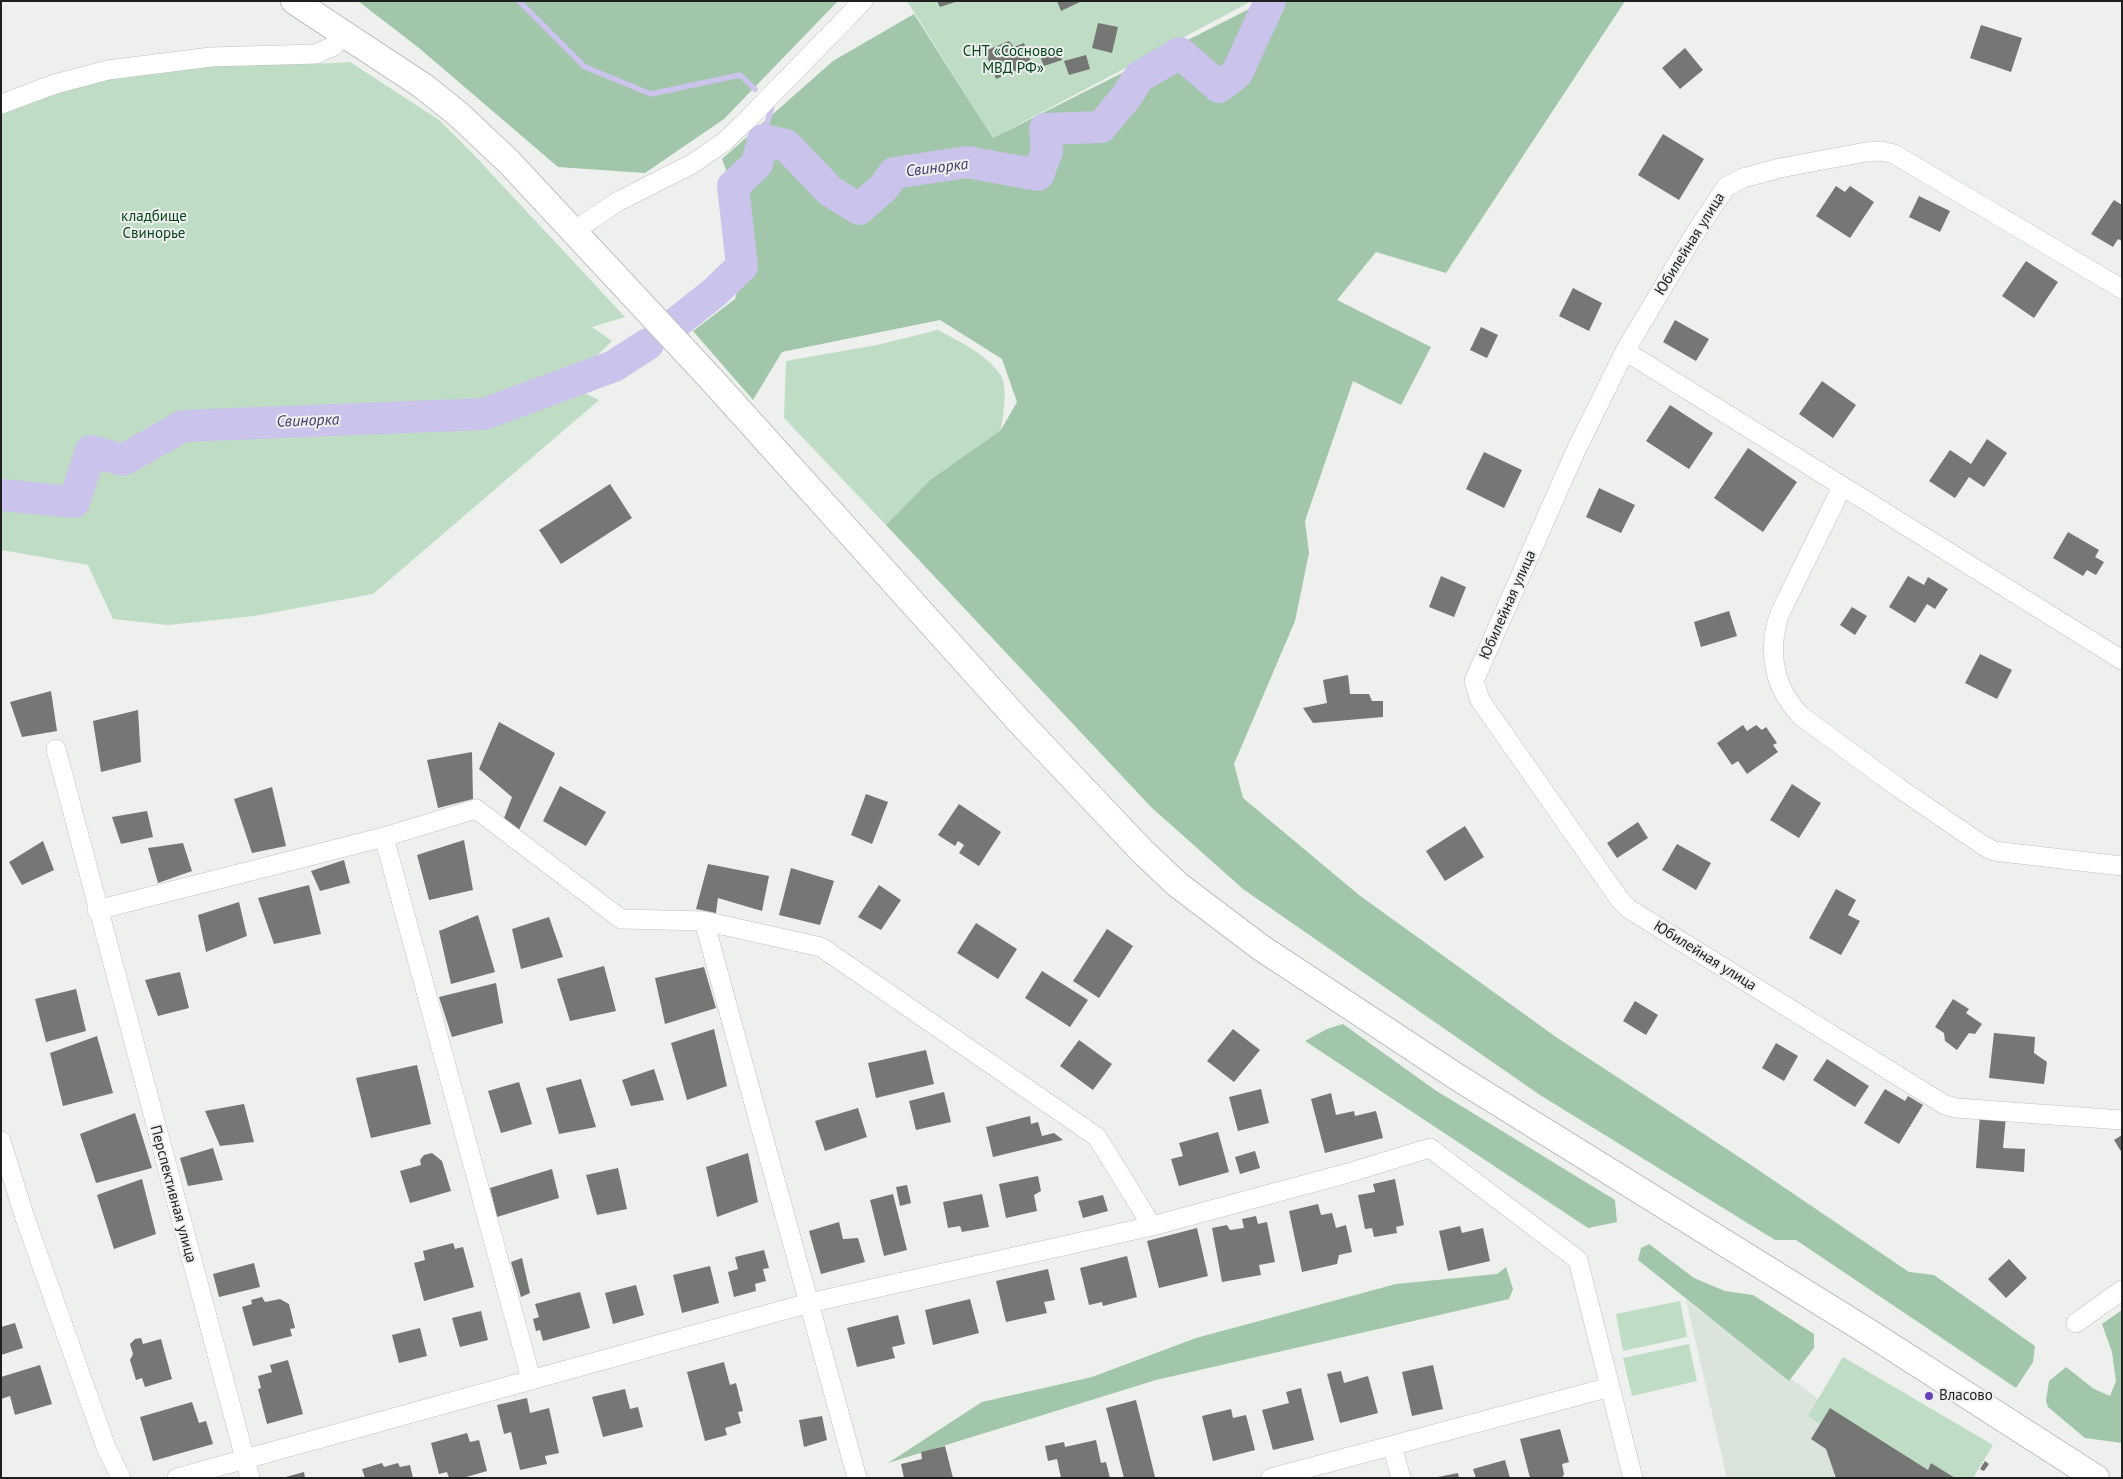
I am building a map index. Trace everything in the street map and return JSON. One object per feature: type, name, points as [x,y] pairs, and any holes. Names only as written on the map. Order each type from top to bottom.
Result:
[{"type":"main road","points":[[294,1],[415,80],[458,114],[509,162],[712,380],[1019,721],[1142,851],[1178,885],[1260,947],[1457,1077],[1870,1333],[2096,1478]]},
{"type":"street","points":[[574,231],[617,202],[692,164],[724,142],[863,1]]},
{"type":"street","points":[[1,104],[55,84],[108,70],[211,57],[316,54],[334,46],[344,33]]},
{"type":"street","name":"Юбилейная улица","points":[[2122,288],[1894,154],[1881,151],[1866,152],[1780,168],[1743,178],[1726,187],[1694,235],[1625,351],[1576,450],[1474,681],[1480,700],[1620,900],[1630,908],[1945,1105],[1956,1108],[2122,1120]]},
{"type":"street","points":[[1625,351],[1842,488],[2122,660]]},
{"type":"street","points":[[1842,488],[1780,613],[1774,630],[1773,644],[1777,680],[1791,705],[1801,716],[1899,788],[1994,851],[2122,866]]},
{"type":"street","name":"Перспективная улица","points":[[56,749],[97,910],[250,1478]]},
{"type":"street","points":[[97,910],[384,837],[476,809],[621,920],[704,921],[821,947],[1097,1137],[1152,1226]]},
{"type":"street","points":[[384,837],[531,1379]]},
{"type":"street","points":[[704,921],[858,1478]]},
{"type":"street","points":[[1,1141],[24,1215],[106,1447],[121,1478]]},
{"type":"street","points":[[177,1478],[531,1379],[810,1304],[1152,1226],[1348,1173],[1430,1148],[1578,1260],[1633,1478]]},
{"type":"street","points":[[2076,1323],[2122,1290]]},
{"type":"street","points":[[1271,1478],[1610,1388]]},
{"type":"street","points":[[1392,1446],[1401,1478]]},
{"type":"shaded area","points":[[1686,1300],[1830,1408],[1928,1469],[1931,1463],[1955,1478],[1727,1478]]},
{"type":"green space","points":[[358,1],[838,1],[724,119],[645,173],[558,167],[419,48]]},
{"type":"green space","name":"СНТ «Сосновое МВД РФ»","points":[[907,1],[1252,1],[993,138]]},
{"type":"green space","points":[[1265,1],[1625,1],[1446,273],[1376,252],[1337,300],[1431,347],[1401,405],[1353,381],[1305,521],[1309,553],[1295,621],[1234,764],[1243,798],[1359,895],[1556,1037],[1745,1161],[1909,1272],[1934,1275],[2035,1346],[2033,1362],[2016,1388],[1796,1240],[1775,1240],[1540,1095],[1243,889],[1151,807],[886,525],[930,480],[1001,430],[1017,402],[1002,359],[940,320],[782,352],[753,400],[693,331],[735,299],[751,240],[722,159],[833,61],[914,14],[993,138]]},
{"type":"green space","name":"кладбище Свинорье","points":[[350,62],[439,120],[625,317],[592,327],[612,341],[567,384],[599,400],[373,594],[254,616],[168,625],[113,619],[88,565],[1,550],[1,113],[54,92],[81,84],[139,73],[224,64]]},
{"type":"green space","points":[[938,330],[981,355],[1001,376],[1005,394],[1001,430],[930,480],[886,525],[784,418],[786,361],[877,345]]},
{"type":"green space","points":[[1343,1024],[1435,1090],[1615,1200],[1617,1222],[1588,1228],[1305,1041],[1327,1029]]},
{"type":"green space","points":[[1649,1244],[1694,1278],[1725,1291],[1753,1295],[1814,1334],[1814,1348],[1789,1381],[1638,1260],[1641,1248]]},
{"type":"green space","points":[[1506,1267],[1513,1289],[1509,1299],[1156,1380],[888,1463],[982,1402],[1092,1377],[1196,1338],[1396,1284],[1497,1274]]},
{"type":"green space","points":[[1680,1301],[1687,1337],[1623,1351],[1616,1314]]},
{"type":"green space","points":[[2122,1310],[2122,1443],[2085,1438],[2048,1407],[2046,1401],[2049,1381],[2066,1367],[2094,1389],[2110,1396],[2116,1381],[2112,1352],[2102,1324]]},
{"type":"green space","points":[[1689,1344],[1697,1381],[1632,1396],[1623,1358]]},
{"type":"green space","points":[[1843,1357],[1993,1445],[1973,1478],[1955,1478],[1931,1463],[1928,1470],[1830,1408],[1820,1424],[1808,1416]]},
{"type":"building","points":[[937,1],[955,1],[955,2],[940,7]]},
{"type":"building","points":[[1057,1],[1082,1],[1061,11]]},
{"type":"building","points":[[1098,23],[1118,27],[1112,53],[1092,48]]},
{"type":"building","points":[[1981,25],[2022,38],[2011,72],[1970,58]]},
{"type":"building","points":[[1009,41],[1014,47],[1024,43],[1032,64],[996,79],[985,51]]},
{"type":"building","points":[[1057,47],[1062,60],[1044,66],[1039,54]]},
{"type":"building","points":[[1685,48],[1703,70],[1680,89],[1662,68]]},
{"type":"building","points":[[1086,55],[1090,69],[1069,75],[1064,61]]},
{"type":"building","points":[[1663,134],[1704,159],[1679,200],[1638,175]]},
{"type":"building","points":[[1836,186],[1845,192],[1850,186],[1874,202],[1850,238],[1816,216]]},
{"type":"building","points":[[1919,196],[1950,211],[1940,232],[1909,217]]},
{"type":"building","points":[[2114,200],[2122,205],[2122,241],[2118,239],[2113,247],[2091,234]]},
{"type":"building","points":[[2026,261],[2058,282],[2034,318],[2002,296]]},
{"type":"building","points":[[1573,288],[1602,303],[1589,331],[1559,316]]},
{"type":"building","points":[[1675,320],[1709,339],[1696,361],[1663,342]]},
{"type":"building","points":[[1481,327],[1498,335],[1487,358],[1470,350]]},
{"type":"building","points":[[1822,381],[1856,405],[1833,438],[1799,414]]},
{"type":"building","points":[[1670,405],[1713,433],[1689,469],[1646,441]]},
{"type":"building","points":[[1987,439],[2007,453],[1984,487],[1969,477],[1955,498],[1929,481],[1950,450],[1971,464]]},
{"type":"building","points":[[1748,448],[1797,482],[1763,532],[1714,498]]},
{"type":"building","points":[[1484,452],[1522,470],[1504,508],[1466,489]]},
{"type":"building","points":[[610,484],[632,518],[561,564],[539,530]]},
{"type":"building","points":[[1599,488],[1635,505],[1621,533],[1586,517]]},
{"type":"building","points":[[2068,532],[2099,550],[2095,557],[2104,562],[2096,575],[2087,570],[2083,576],[2053,558]]},
{"type":"building","points":[[1441,576],[1466,587],[1454,617],[1429,607]]},
{"type":"building","points":[[1908,576],[1924,585],[1928,577],[1948,589],[1935,609],[1927,604],[1915,623],[1889,607]]},
{"type":"building","points":[[1852,607],[1867,616],[1855,635],[1840,625]]},
{"type":"building","points":[[1729,611],[1737,636],[1701,647],[1694,622]]},
{"type":"building","points":[[1980,654],[2012,670],[1997,699],[1965,683]]},
{"type":"building","points":[[1348,675],[1350,694],[1369,694],[1372,701],[1383,701],[1383,717],[1313,723],[1303,708],[1327,703],[1323,680]]},
{"type":"building","points":[[51,691],[57,731],[22,737],[10,702]]},
{"type":"building","points":[[138,710],[141,762],[101,772],[93,721]]},
{"type":"building","points":[[499,722],[555,753],[518,832],[503,821],[512,797],[479,769]]},
{"type":"building","points":[[1743,725],[1747,731],[1756,725],[1762,730],[1766,727],[1777,743],[1773,745],[1778,752],[1747,774],[1738,761],[1732,765],[1717,743]]},
{"type":"building","points":[[472,752],[473,799],[438,808],[427,760]]},
{"type":"building","points":[[1792,784],[1821,803],[1799,838],[1770,820]]},
{"type":"building","points":[[560,786],[606,812],[586,846],[543,821]]},
{"type":"building","points":[[272,787],[286,846],[252,853],[234,799]]},
{"type":"building","points":[[866,794],[888,802],[872,844],[851,835]]},
{"type":"building","points":[[959,804],[1001,832],[979,866],[959,853],[964,845],[958,841],[955,846],[938,835]]},
{"type":"building","points":[[147,811],[153,837],[121,844],[112,817]]},
{"type":"building","points":[[1638,822],[1648,838],[1617,858],[1607,843]]},
{"type":"building","points":[[1465,826],[1484,857],[1445,881],[1426,851]]},
{"type":"building","points":[[464,840],[473,890],[429,900],[417,855]]},
{"type":"building","points":[[43,841],[54,870],[22,885],[9,862]]},
{"type":"building","points":[[183,843],[192,871],[158,883],[148,848]]},
{"type":"building","points":[[1677,844],[1711,863],[1696,890],[1662,870]]},
{"type":"building","points":[[344,860],[350,883],[320,891],[311,871]]},
{"type":"building","points":[[708,864],[769,876],[762,911],[718,898],[716,913],[696,909]]},
{"type":"building","points":[[791,868],[834,881],[820,925],[779,915]]},
{"type":"building","points":[[309,885],[321,934],[274,944],[258,898]]},
{"type":"building","points":[[879,885],[901,900],[881,930],[858,917]]},
{"type":"building","points":[[1836,889],[1856,900],[1848,915],[1860,921],[1841,955],[1809,938]]},
{"type":"building","points":[[239,902],[247,936],[206,952],[198,915]]},
{"type":"building","points":[[478,915],[495,972],[451,984],[439,931]]},
{"type":"building","points":[[549,917],[563,957],[521,969],[512,929]]},
{"type":"building","points":[[976,923],[1017,949],[998,979],[957,953]]},
{"type":"building","points":[[1107,929],[1133,946],[1099,998],[1073,981]]},
{"type":"building","points":[[604,966],[616,1011],[570,1021],[557,979]]},
{"type":"building","points":[[704,967],[716,1008],[665,1024],[655,978]]},
{"type":"building","points":[[1042,971],[1088,1000],[1070,1027],[1025,998]]},
{"type":"building","points":[[180,972],[189,1008],[158,1016],[145,980]]},
{"type":"building","points":[[496,983],[503,1023],[452,1037],[439,997]]},
{"type":"building","points":[[76,989],[86,1031],[46,1042],[35,999]]},
{"type":"building","points":[[1953,999],[1969,1009],[1966,1013],[1982,1024],[1975,1034],[1969,1033],[1957,1050],[1945,1041],[1944,1033],[1935,1027]]},
{"type":"building","points":[[1635,1001],[1658,1015],[1646,1035],[1623,1021]]},
{"type":"building","points":[[714,1029],[727,1086],[687,1100],[671,1043]]},
{"type":"building","points":[[1233,1029],[1260,1050],[1234,1082],[1207,1061]]},
{"type":"building","points":[[1994,1033],[2035,1037],[2034,1053],[2047,1062],[2044,1084],[1989,1078]]},
{"type":"building","points":[[97,1036],[113,1093],[63,1106],[50,1053]]},
{"type":"building","points":[[1079,1040],[1112,1064],[1093,1090],[1060,1066]]},
{"type":"building","points":[[1776,1043],[1798,1056],[1784,1081],[1762,1068]]},
{"type":"building","points":[[926,1050],[934,1084],[876,1098],[868,1063]]},
{"type":"building","points":[[1827,1059],[1869,1086],[1855,1107],[1813,1080]]},
{"type":"building","points":[[417,1065],[431,1124],[371,1138],[356,1078]]},
{"type":"building","points":[[654,1069],[664,1100],[631,1106],[622,1080]]},
{"type":"building","points":[[581,1079],[596,1127],[559,1134],[546,1088]]},
{"type":"building","points":[[519,1082],[532,1124],[501,1133],[488,1091]]},
{"type":"building","points":[[1261,1089],[1269,1123],[1238,1131],[1229,1097]]},
{"type":"building","points":[[1885,1089],[1905,1101],[1908,1096],[1923,1105],[1899,1144],[1864,1123]]},
{"type":"building","points":[[944,1092],[951,1122],[916,1130],[909,1101]]},
{"type":"building","points":[[1331,1093],[1336,1115],[1354,1111],[1355,1116],[1376,1111],[1383,1138],[1325,1153],[1311,1099]]},
{"type":"building","points":[[244,1104],[254,1142],[220,1146],[205,1111]]},
{"type":"building","points":[[858,1108],[867,1137],[825,1151],[815,1121]]},
{"type":"building","points":[[135,1113],[152,1168],[96,1183],[80,1134]]},
{"type":"building","points":[[1980,1114],[2006,1116],[2003,1148],[2025,1149],[2024,1172],[1976,1168]]},
{"type":"building","points":[[1030,1116],[1031,1124],[1038,1122],[1042,1136],[1054,1133],[1063,1140],[993,1157],[986,1127]]},
{"type":"building","points":[[1218,1132],[1229,1172],[1179,1186],[1171,1159],[1183,1156],[1179,1143]]},
{"type":"building","points":[[2122,1135],[2122,1153],[2114,1140]]},
{"type":"building","points":[[213,1148],[223,1180],[188,1186],[180,1158]]},
{"type":"building","points":[[1255,1151],[1260,1168],[1240,1174],[1235,1157]]},
{"type":"building","points":[[432,1153],[442,1161],[451,1191],[410,1203],[400,1171],[421,1165],[420,1160],[424,1155]]},
{"type":"building","points":[[748,1153],[758,1202],[717,1217],[706,1167]]},
{"type":"building","points":[[618,1168],[627,1209],[597,1215],[586,1175]]},
{"type":"building","points":[[552,1169],[559,1198],[497,1217],[490,1188]]},
{"type":"building","points":[[1038,1176],[1041,1191],[1034,1195],[1037,1211],[1006,1218],[999,1184]]},
{"type":"building","points":[[142,1179],[156,1234],[114,1249],[97,1195]]},
{"type":"building","points":[[1395,1179],[1404,1225],[1396,1227],[1397,1233],[1374,1237],[1372,1228],[1365,1229],[1358,1195],[1375,1192],[1373,1184]]},
{"type":"building","points":[[907,1185],[911,1203],[900,1206],[896,1187]]},
{"type":"building","points":[[893,1194],[907,1250],[884,1256],[870,1200]]},
{"type":"building","points":[[982,1194],[989,1227],[962,1232],[960,1226],[948,1228],[943,1202]]},
{"type":"building","points":[[1103,1195],[1108,1211],[1083,1218],[1078,1201]]},
{"type":"building","points":[[1318,1204],[1321,1215],[1332,1213],[1336,1228],[1346,1225],[1352,1252],[1339,1255],[1337,1264],[1302,1272],[1289,1211]]},
{"type":"building","points":[[1256,1216],[1258,1224],[1267,1222],[1275,1262],[1259,1265],[1261,1275],[1222,1282],[1212,1228],[1227,1225],[1230,1230],[1244,1228],[1242,1219]]},
{"type":"building","points":[[839,1222],[843,1239],[858,1238],[865,1262],[821,1274],[809,1231]]},
{"type":"building","points":[[1460,1226],[1462,1233],[1483,1228],[1490,1261],[1448,1271],[1439,1231]]},
{"type":"building","points":[[1197,1228],[1208,1276],[1159,1288],[1147,1241]]},
{"type":"building","points":[[453,1243],[455,1249],[463,1247],[474,1287],[424,1301],[414,1263],[425,1260],[423,1251]]},
{"type":"building","points":[[764,1250],[769,1268],[763,1269],[766,1281],[755,1284],[756,1291],[734,1297],[728,1272],[738,1269],[735,1257]]},
{"type":"building","points":[[1127,1256],[1137,1297],[1103,1306],[1102,1302],[1089,1305],[1080,1268]]},
{"type":"building","points":[[522,1258],[530,1293],[521,1297],[511,1262]]},
{"type":"building","points":[[2009,1259],[2027,1278],[2006,1298],[1988,1279]]},
{"type":"building","points":[[254,1263],[260,1287],[219,1297],[213,1274]]},
{"type":"building","points":[[710,1266],[719,1303],[682,1313],[673,1275]]},
{"type":"building","points":[[1048,1269],[1055,1300],[1044,1302],[1047,1313],[1006,1322],[996,1281]]},
{"type":"building","points":[[636,1285],[644,1315],[613,1324],[605,1293]]},
{"type":"building","points":[[580,1292],[590,1328],[543,1341],[540,1330],[536,1331],[533,1319],[539,1317],[535,1304]]},
{"type":"building","points":[[262,1297],[265,1302],[280,1299],[289,1304],[295,1328],[290,1329],[292,1336],[253,1346],[242,1307],[252,1304],[251,1300]]},
{"type":"building","points":[[970,1299],[979,1333],[933,1345],[925,1310]]},
{"type":"building","points":[[481,1311],[488,1340],[460,1347],[452,1318]]},
{"type":"building","points":[[898,1315],[905,1344],[892,1347],[895,1358],[857,1367],[847,1328]]},
{"type":"building","points":[[15,1323],[23,1348],[1,1355],[1,1327]]},
{"type":"building","points":[[420,1328],[427,1356],[399,1363],[392,1335]]},
{"type":"building","points":[[141,1338],[143,1344],[161,1339],[172,1379],[145,1387],[142,1378],[136,1380],[130,1360],[133,1354],[130,1344],[135,1339]]},
{"type":"building","points":[[288,1360],[303,1414],[267,1424],[258,1389],[261,1388],[258,1376],[272,1372],[270,1365]]},
{"type":"building","points":[[724,1362],[730,1385],[736,1383],[743,1411],[738,1412],[741,1423],[725,1428],[727,1435],[705,1441],[687,1372]]},
{"type":"building","points":[[40,1365],[52,1404],[15,1415],[10,1396],[1,1399],[1,1377]]},
{"type":"building","points":[[1433,1365],[1443,1409],[1412,1416],[1402,1372]]},
{"type":"building","points":[[1341,1371],[1344,1383],[1368,1376],[1378,1413],[1340,1423],[1327,1374]]},
{"type":"building","points":[[1301,1388],[1314,1440],[1273,1450],[1262,1410],[1289,1403],[1286,1392]]},
{"type":"building","points":[[625,1389],[630,1409],[638,1407],[643,1427],[603,1437],[592,1397]]},
{"type":"building","points":[[527,1398],[530,1413],[549,1408],[559,1453],[545,1456],[547,1464],[520,1470],[511,1432],[504,1434],[497,1405]]},
{"type":"building","points":[[1136,1400],[1155,1477],[1153,1478],[1124,1478],[1106,1408]]},
{"type":"building","points":[[192,1402],[199,1423],[206,1421],[213,1444],[153,1461],[140,1417]]},
{"type":"building","points":[[1830,1408],[1928,1470],[1931,1463],[1955,1478],[1836,1478],[1826,1449],[1811,1439]]},
{"type":"building","points":[[1231,1409],[1233,1418],[1246,1415],[1255,1450],[1213,1461],[1202,1416]]},
{"type":"building","points":[[822,1416],[827,1440],[804,1447],[799,1420]]},
{"type":"building","points":[[1560,1429],[1569,1462],[1562,1464],[1564,1474],[1562,1478],[1530,1478],[1520,1439]]},
{"type":"building","points":[[467,1433],[470,1442],[479,1440],[487,1471],[463,1478],[449,1478],[447,1472],[439,1474],[431,1443]]},
{"type":"building","points":[[1096,1440],[1101,1463],[1106,1462],[1110,1478],[1061,1478],[1057,1459],[1048,1461],[1045,1446],[1064,1442],[1065,1447]]},
{"type":"building","points":[[945,1446],[953,1478],[904,1478],[901,1464],[922,1459],[921,1452]]},
{"type":"building","points":[[1505,1460],[1510,1478],[1476,1478],[1473,1469]]},
{"type":"building","points":[[1985,1461],[1989,1464],[1984,1471],[1980,1469]]},
{"type":"building","points":[[382,1463],[384,1467],[398,1463],[400,1467],[410,1465],[413,1478],[365,1478],[362,1469]]},
{"type":"building","points":[[304,1472],[305,1478],[286,1478],[286,1477]]},
{"type":"building","points":[[1458,1473],[1459,1478],[1438,1477]]},
{"type":"waterway","points":[[519,1],[585,67],[651,94],[740,75],[755,89]]},
{"type":"waterway","name":"Свинорка","points":[[676,323],[715,292],[742,266],[733,186],[757,164],[763,140],[786,145],[830,191],[859,209],[884,187],[894,173],[967,162],[1038,175],[1047,151],[1045,129],[1101,127],[1126,97],[1139,77],[1180,53],[1219,87],[1237,73],[1270,1]]},
{"type":"waterway","points":[[763,140],[772,105]]},
{"type":"waterway","name":"Свинорка","points":[[1,495],[74,502],[91,451],[123,460],[183,426],[484,414],[614,366],[648,344]]},
{"type":"place","name":"Власово","points":[[1929,1396]]}]
